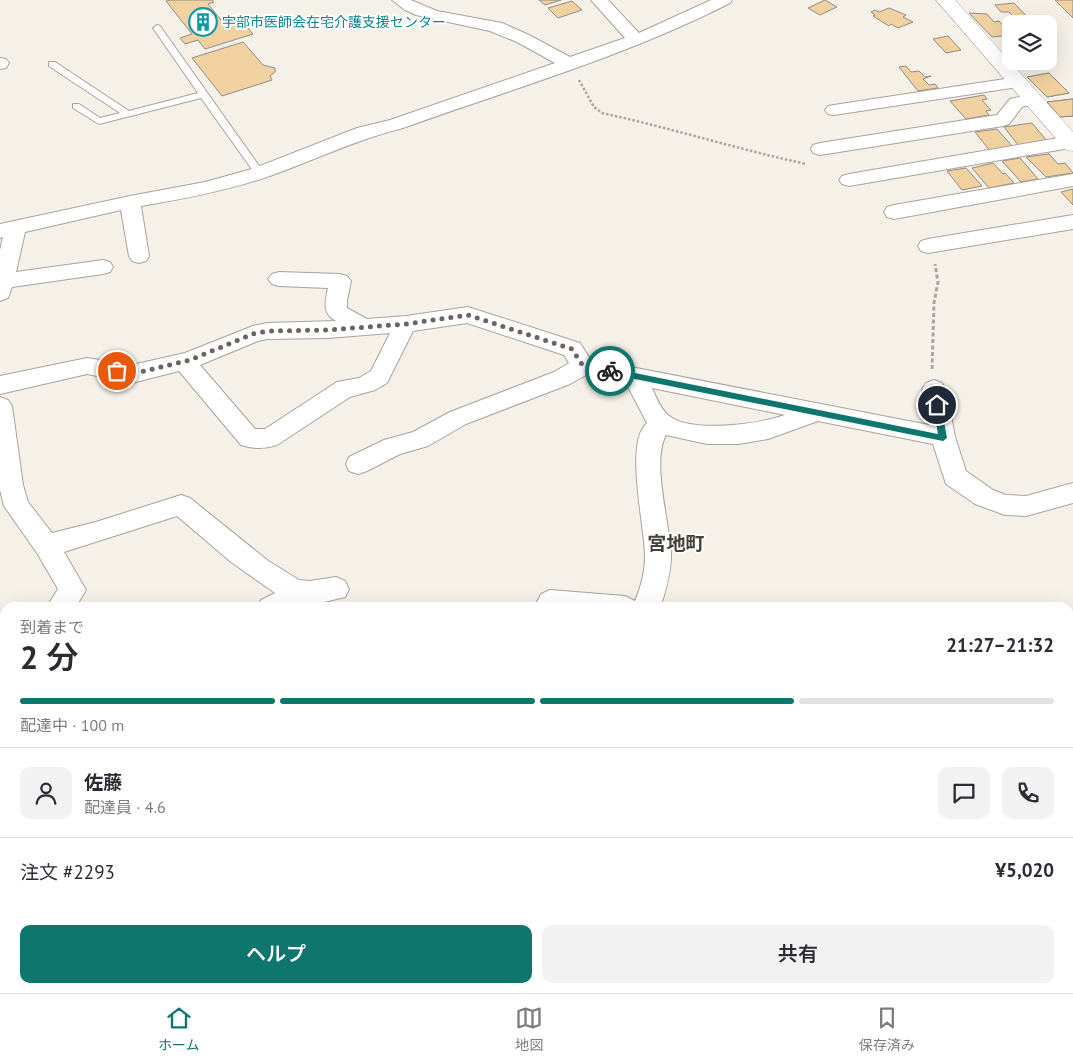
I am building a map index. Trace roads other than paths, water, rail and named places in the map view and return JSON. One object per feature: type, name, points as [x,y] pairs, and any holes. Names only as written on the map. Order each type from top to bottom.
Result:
[{"type":"street","points":[[400,0],[420,10],[436,15],[495,27],[523,38],[568,63]]},
{"type":"street","points":[[599,0],[636,40]]},
{"type":"street","points":[[102,267],[2,287],[8,229],[130,202],[206,188],[259,173],[364,132],[396,124],[636,40],[682,21],[724,0]]},
{"type":"street","points":[[945,0],[1072,144]]},
{"type":"street","points":[[834,110],[1018,82]]},
{"type":"street","points":[[820,149],[1003,120],[1016,102],[1033,99]]},
{"type":"street","points":[[849,180],[1072,144]]},
{"type":"street","points":[[894,212],[1073,180]]},
{"type":"street","points":[[130,202],[139,256]]},
{"type":"street","points":[[928,246],[1073,222]]},
{"type":"street","points":[[279,279],[340,281],[336,301],[338,312],[362,326]]},
{"type":"street","points":[[0,385],[87,366],[132,374],[183,361],[267,331],[328,330],[406,324],[468,315],[572,349],[583,366]]},
{"type":"street","points":[[183,361],[249,438],[270,438],[345,388],[360,388],[380,376],[397,338],[406,324]]},
{"type":"street","points":[[358,464],[394,447],[420,438],[458,418],[562,378],[583,366],[943,438]]},
{"type":"street","points":[[634,376],[658,420],[672,429],[717,436],[744,435],[782,427],[814,413]]},
{"type":"street","points":[[934,389],[943,438],[955,476],[984,497],[1005,505],[1026,506],[1073,493]]},
{"type":"street","points":[[0,406],[11,485],[17,506],[46,545],[73,590],[64,602]]},
{"type":"street","points":[[648,602],[658,573],[659,552],[648,469],[653,432],[664,424]]},
{"type":"street","points":[[46,545],[68,541],[126,523],[165,507],[181,505],[261,570],[292,590],[303,593]]},
{"type":"street","points":[[284,602],[303,593],[336,589]]},
{"type":"lane","points":[[157,28],[259,173]]},
{"type":"lane","points":[[52,64],[128,114]]},
{"type":"lane","points":[[76,106],[99,121],[205,94]]},
{"type":"place","name":"宇部市医師会在宅介護支援センター","points":[[203,22]]},
{"type":"district","name":"宮地町","points":[[676,543]]}]
